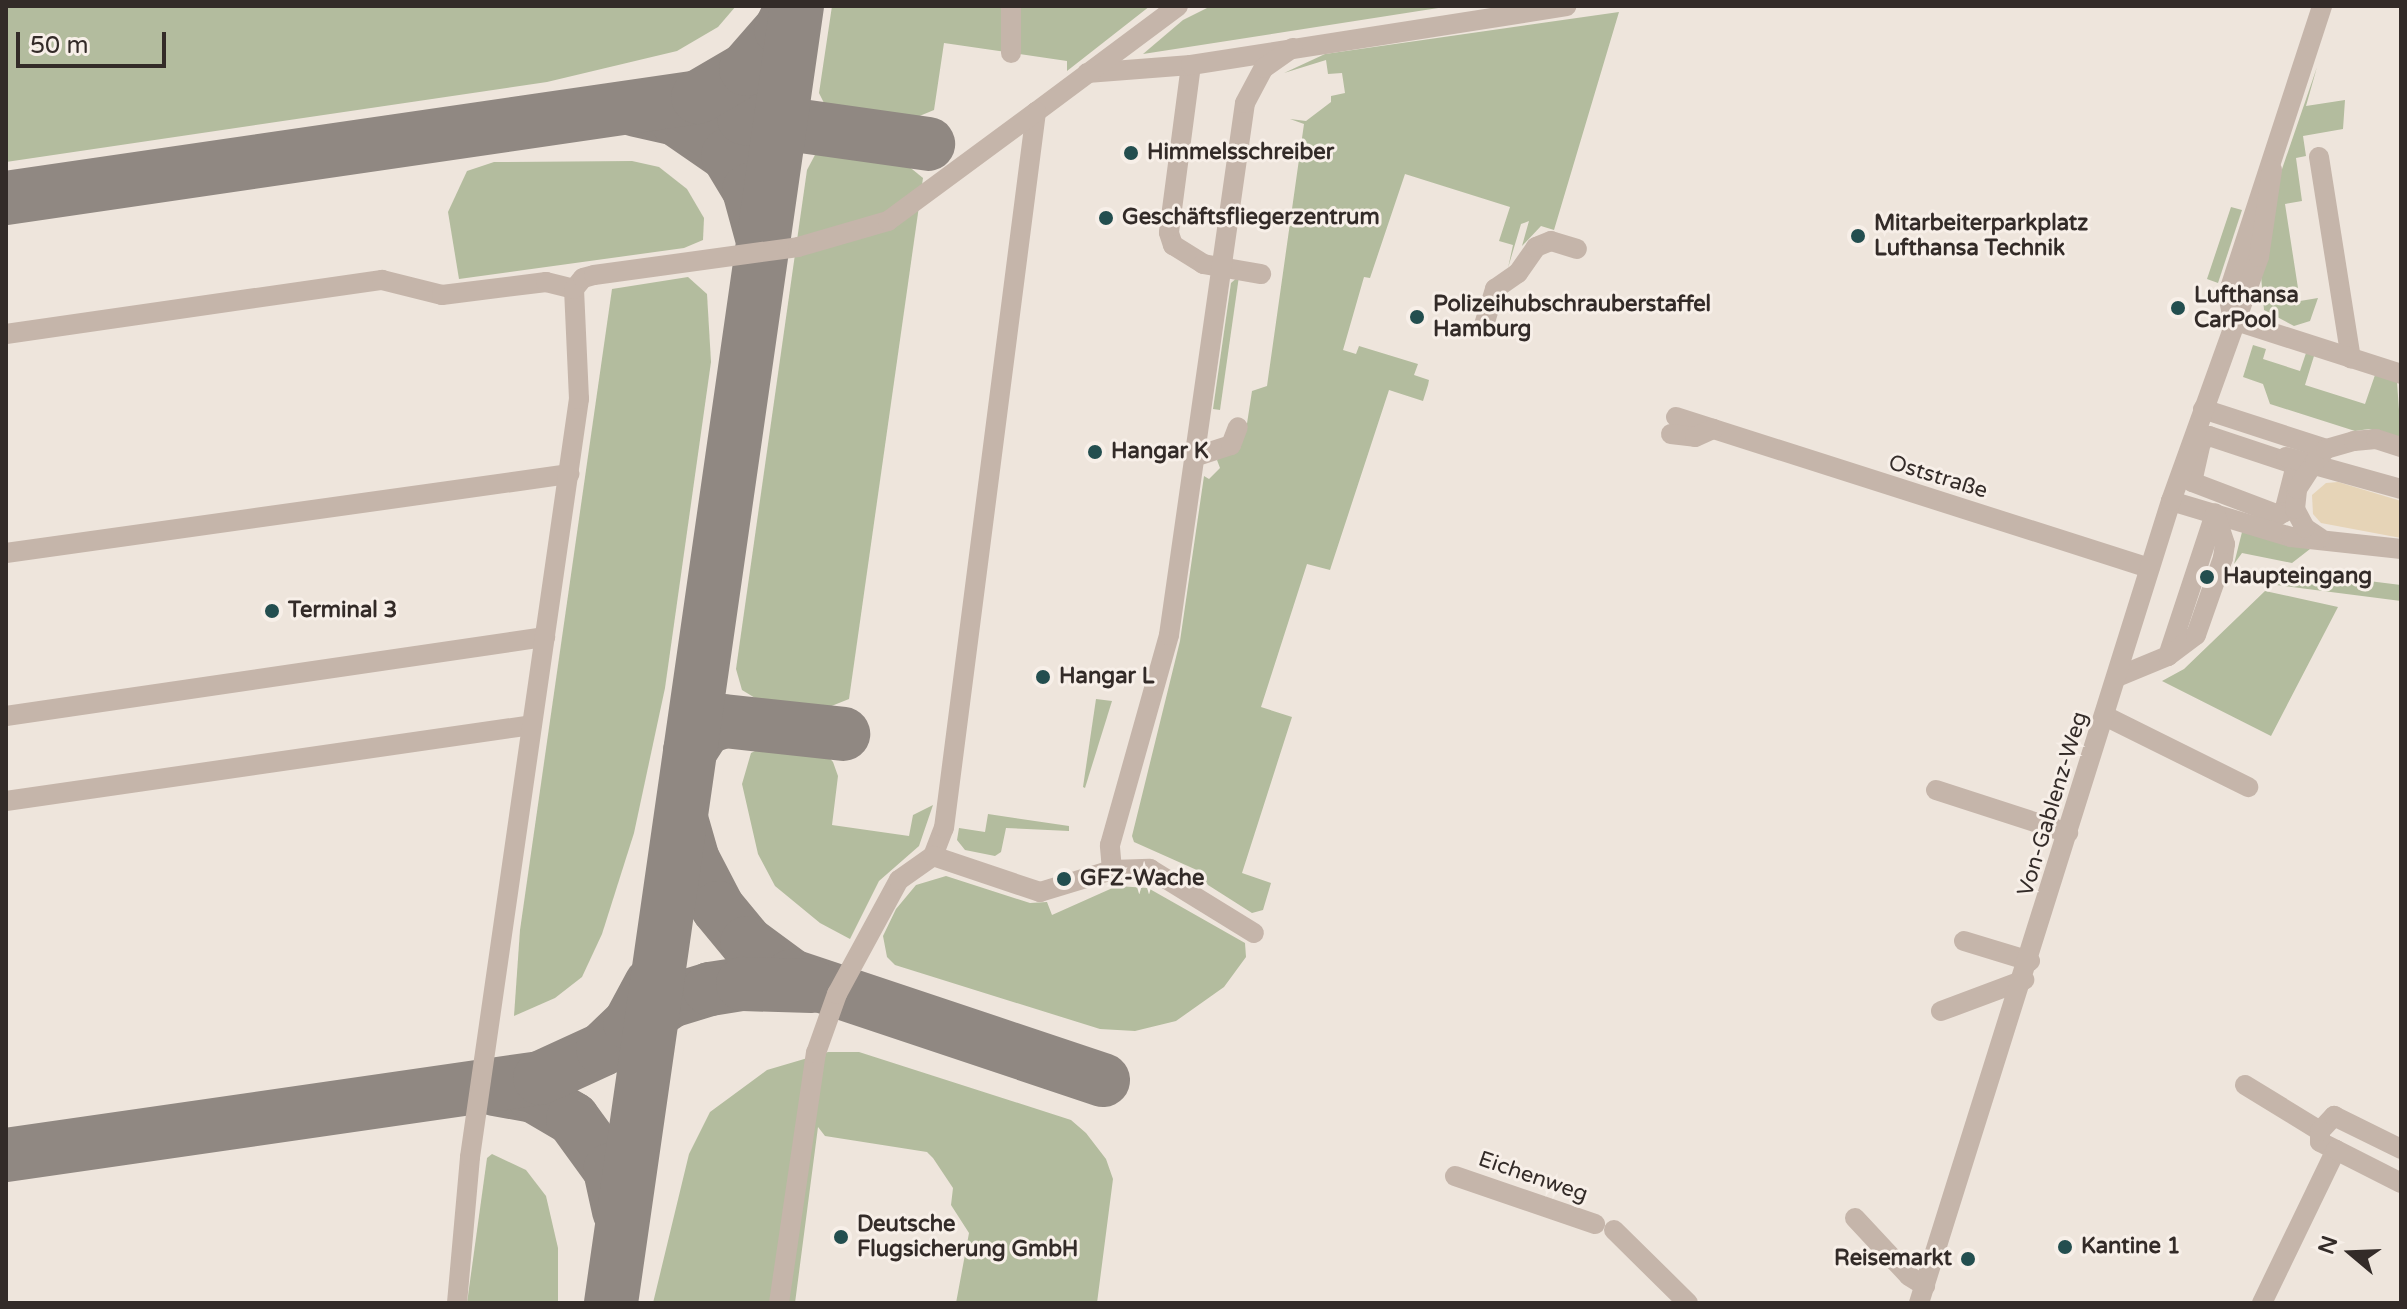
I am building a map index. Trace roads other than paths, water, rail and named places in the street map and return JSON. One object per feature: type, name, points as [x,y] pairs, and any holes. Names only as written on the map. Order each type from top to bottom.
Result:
[{"type":"street","points":[[1011,6],[1011,53]]},
{"type":"street","points":[[6,334],[382,280],[442,295],[546,282],[574,289],[594,275],[798,247],[888,221],[1178,6]]},
{"type":"street","points":[[1087,73],[1191,65],[1566,6]]},
{"type":"street","name":"Von-Gablenz-Weg","points":[[1922,1294],[2027,971],[2150,568],[2179,489],[2233,320],[2259,257],[2272,170],[2322,6]]},
{"type":"street","points":[[1112,870],[1110,845],[1169,635],[1245,103],[1264,68],[1293,48]]},
{"type":"street","points":[[1191,65],[1169,233],[1181,254],[1221,268],[1261,274]]},
{"type":"street","points":[[779,1303],[816,1053],[837,994],[885,899],[899,880],[933,856],[944,828],[1036,112]]},
{"type":"street","points":[[2319,157],[2351,358]]},
{"type":"street","points":[[1484,325],[1495,289],[1518,273],[1536,247],[1551,241],[1577,249]]},
{"type":"street","points":[[457,1303],[470,1157],[569,474],[580,367],[574,289]]},
{"type":"street","points":[[2233,320],[2401,374]]},
{"type":"street","points":[[2200,419],[2301,440],[2321,455]]},
{"type":"street","points":[[2200,419],[2321,455],[2401,489]]},
{"type":"street","name":"Oststraße","points":[[1674,425],[1713,429],[2150,568]]},
{"type":"street","points":[[1194,457],[1231,445],[1238,427]]},
{"type":"street","points":[[2209,436],[2298,468],[2279,515],[2179,489],[2201,442],[2209,436]]},
{"type":"street","points":[[2312,533],[2295,499],[2321,455],[2376,439],[2401,447]]},
{"type":"street","points":[[6,553],[569,474]]},
{"type":"street","points":[[2179,489],[2215,514],[2291,537],[2312,533]]},
{"type":"street","points":[[2179,489],[2312,533],[2401,549]]},
{"type":"street","points":[[2117,677],[2168,656],[2196,635],[2225,544],[2215,514]]},
{"type":"street","points":[[6,716],[545,637]]},
{"type":"street","points":[[2105,716],[2248,787]]},
{"type":"street","points":[[6,801],[532,725]]},
{"type":"street","points":[[1936,790],[2068,833]]},
{"type":"street","points":[[933,856],[1040,892],[1112,870],[1150,869],[1254,933]]},
{"type":"street","points":[[1964,941],[2027,971]]},
{"type":"street","points":[[1941,1011],[2027,971]]},
{"type":"street","points":[[2245,1085],[2320,1131]]},
{"type":"street","points":[[2401,1149],[2334,1116],[2320,1131],[2320,1142],[2401,1183]]},
{"type":"street","points":[[2262,1303],[2336,1150]]},
{"type":"street","name":"Eichenweg","points":[[1455,1176],[1605,1227],[1688,1303]]},
{"type":"street","points":[[1855,1218],[1922,1294]]},
{"type":"place","name":"Himmelsschreiber","points":[[1131,153]]},
{"type":"place","name":"Geschäftsfliegerzentrum","points":[[1106,218]]},
{"type":"place","name":"Mitarbeiterparkplatz Lufthansa Technik","points":[[1858,236]]},
{"type":"place","name":"Lufthansa CarPool","points":[[2178,308]]},
{"type":"place","name":"Polizeihubschrauberstaffel Hamburg","points":[[1417,317]]},
{"type":"place","name":"Hangar K","points":[[1095,452]]},
{"type":"place","name":"Haupteingang","points":[[2207,577]]},
{"type":"place","name":"Terminal 3","points":[[272,611]]},
{"type":"place","name":"Hangar L","points":[[1043,677]]},
{"type":"place","name":"GFZ-Wache","points":[[1064,879]]},
{"type":"place","name":"Deutsche Flugsicherung GmbH","points":[[841,1237]]},
{"type":"place","name":"Kantine 1","points":[[2065,1247]]},
{"type":"place","name":"Reisemarkt","points":[[1968,1259]]}]
